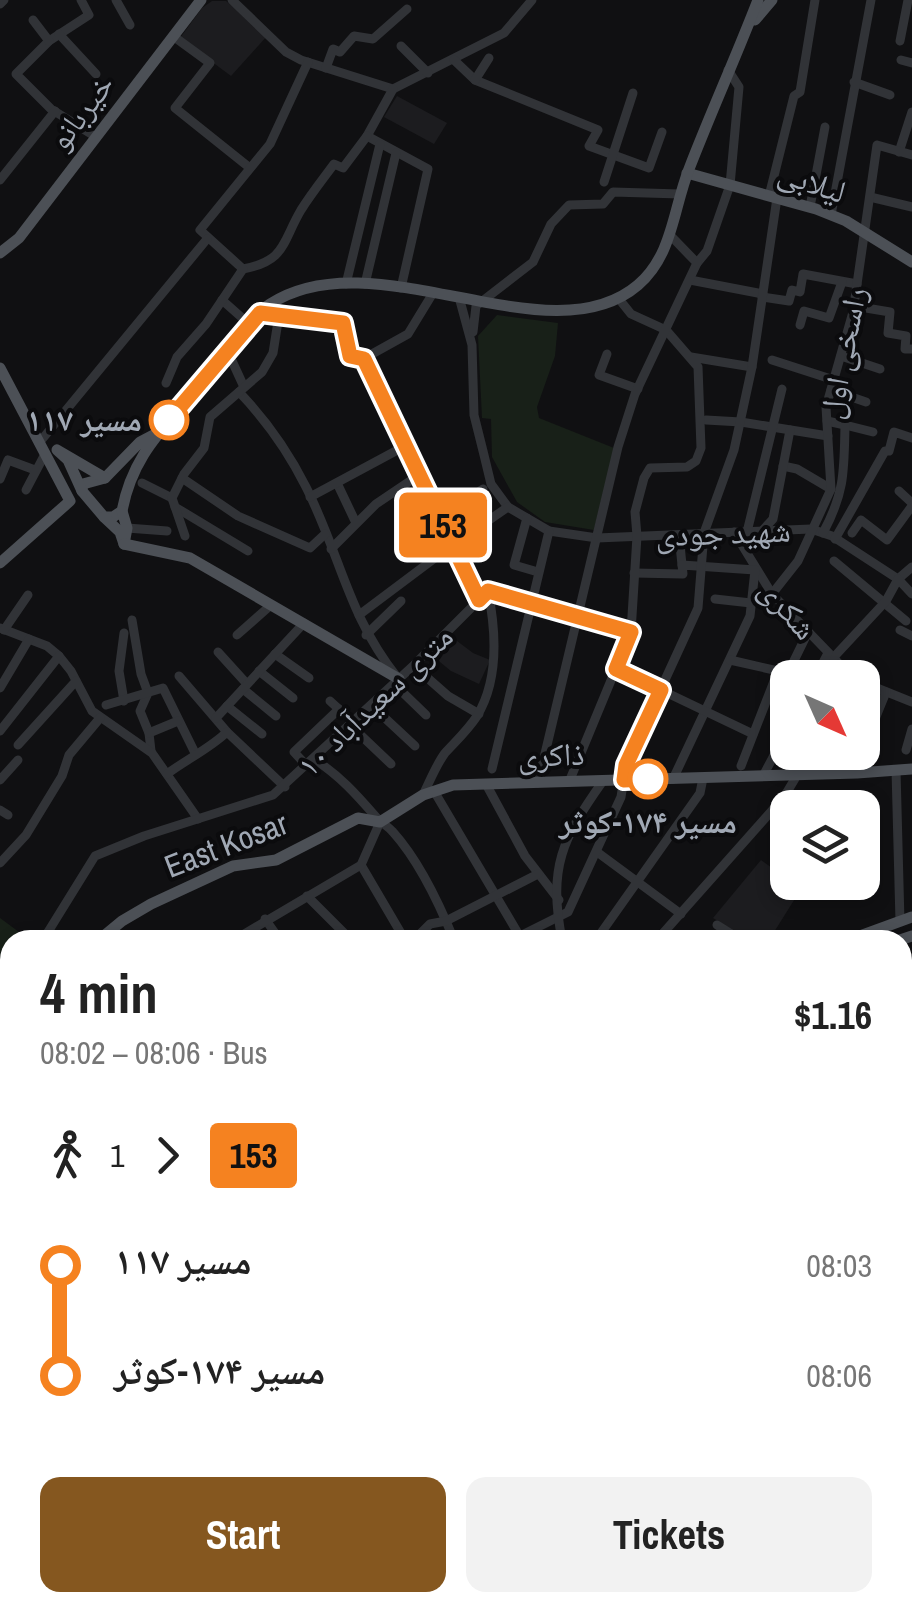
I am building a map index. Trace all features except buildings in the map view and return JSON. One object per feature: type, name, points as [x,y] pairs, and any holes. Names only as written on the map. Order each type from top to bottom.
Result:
[{"type":"main road","name":"خیربانو","points":[[0,253],[19,238],[201,0]]},
{"type":"main road","points":[[124,544],[128,528],[122,511],[136,464],[248,324],[284,296],[366,284],[546,310],[586,310],[618,299],[640,284],[659,261],[670,235],[687,173],[758,0]]},
{"type":"main road","points":[[746,31],[772,0]]},
{"type":"main road","name":"لیلابی","points":[[687,173],[831,214],[912,262]]},
{"type":"main road","points":[[0,563],[70,502],[47,449],[1,376]]},
{"type":"main road","points":[[82,492],[84,484],[105,478],[140,442],[157,433]]},
{"type":"main road","points":[[47,449],[105,478]]},
{"type":"main road","points":[[47,449],[68,460],[82,492],[120,532],[124,544]]},
{"type":"main road","points":[[104,517],[114,517],[122,511]]},
{"type":"main road","points":[[124,544],[190,558],[396,681]]},
{"type":"main road","name":"ذاکری","points":[[380,822],[428,793],[453,785],[912,769]]},
{"type":"main road","name":"East Kosar","points":[[111,930],[152,904],[233,866],[276,860],[358,818],[380,822]]},
{"type":"main road","points":[[878,930],[906,920]]},
{"type":"street","points":[[81,0],[89,15],[49,41],[16,74],[54,111],[96,137]]},
{"type":"street","points":[[116,0],[130,25]]},
{"type":"street","points":[[232,0],[286,52],[393,89]]},
{"type":"street","points":[[166,383],[178,357],[244,269],[276,258],[301,210],[334,164],[343,168],[393,89],[504,34],[532,0]]},
{"type":"street","points":[[535,930],[568,912],[621,797],[626,765],[698,608],[704,533],[741,422],[752,367],[773,197],[794,96],[800,92],[816,0]]},
{"type":"street","points":[[831,214],[871,0]]},
{"type":"street","points":[[900,42],[908,0]]},
{"type":"street","points":[[326,68],[333,49],[340,52],[354,36],[373,38],[407,9]]},
{"type":"street","points":[[33,20],[49,41]]},
{"type":"street","points":[[59,34],[96,74]]},
{"type":"street","points":[[174,36],[210,63],[175,108],[250,168]]},
{"type":"street","points":[[401,46],[428,73]]},
{"type":"street","points":[[475,80],[489,58]]},
{"type":"street","points":[[454,60],[475,80],[598,130],[589,146],[649,168],[662,132]]},
{"type":"street","points":[[26,490],[47,449],[270,144],[308,62]]},
{"type":"street","points":[[538,783],[618,447],[638,389],[697,263],[707,251],[730,185],[738,87],[728,70]]},
{"type":"street","points":[[854,82],[890,94]]},
{"type":"street","points":[[604,182],[633,93]]},
{"type":"street","points":[[0,180],[54,111]]},
{"type":"street","points":[[912,112],[899,152],[912,156]]},
{"type":"street","points":[[810,207],[825,127]]},
{"type":"street","points":[[366,136],[428,169],[401,288]]},
{"type":"street","points":[[346,284],[380,144]]},
{"type":"street","points":[[822,144],[842,149]]},
{"type":"street","name":"راسخی اول","points":[[772,594],[798,561],[831,489],[826,407],[854,306],[877,145],[899,152]]},
{"type":"street","points":[[366,284],[396,152]]},
{"type":"street","points":[[492,769],[548,531],[508,507],[490,484],[474,415],[474,314],[482,300],[533,262],[550,224],[568,205],[603,204],[614,192],[680,194]]},
{"type":"street","points":[[870,196],[912,208]]},
{"type":"street","points":[[204,234],[244,269]]},
{"type":"street","points":[[670,235],[697,263]]},
{"type":"street","points":[[690,280],[789,301],[792,290],[800,292],[802,274],[856,284]]},
{"type":"street","points":[[800,325],[804,311],[830,318],[842,282]]},
{"type":"street","points":[[260,313],[343,323],[350,356],[364,359],[408,334],[433,293]]},
{"type":"street","points":[[459,297],[472,345]]},
{"type":"street","points":[[568,782],[631,632],[635,512],[650,468],[688,467],[701,448],[698,367],[666,330],[631,314],[618,299]]},
{"type":"street","points":[[222,300],[248,324]]},
{"type":"street","points":[[854,306],[890,312],[888,333],[906,336],[905,349],[912,349]]},
{"type":"street","points":[[185,536],[174,503],[182,478],[204,448],[210,417],[262,372],[274,353],[278,315]]},
{"type":"street","points":[[228,350],[242,390],[270,428],[310,498],[366,634],[396,681],[426,715]]},
{"type":"street","points":[[607,354],[599,375],[638,389]]},
{"type":"street","points":[[841,356],[880,369]]},
{"type":"street","points":[[689,357],[752,367]]},
{"type":"street","points":[[364,359],[479,600]]},
{"type":"street","points":[[772,360],[866,402]]},
{"type":"street","points":[[747,532],[782,388]]},
{"type":"street","points":[[706,420],[828,436]]},
{"type":"street","points":[[827,421],[873,432]]},
{"type":"street","points":[[823,533],[840,502],[845,425]]},
{"type":"street","points":[[762,531],[773,519],[790,430]]},
{"type":"street","points":[[835,539],[885,450],[890,451],[894,432],[912,438]]},
{"type":"street","points":[[310,498],[405,446]]},
{"type":"street","points":[[0,479],[8,460],[34,470]]},
{"type":"street","points":[[783,466],[797,469],[831,489]]},
{"type":"street","points":[[330,549],[376,504],[419,475]]},
{"type":"street","points":[[182,478],[235,514],[281,537],[310,548],[325,534]]},
{"type":"street","points":[[142,483],[248,551]]},
{"type":"street","points":[[337,483],[356,523]]},
{"type":"street","points":[[410,545],[440,518],[483,489]]},
{"type":"street","points":[[852,533],[862,520],[887,540],[912,504],[899,491]]},
{"type":"street","points":[[452,545],[508,507]]},
{"type":"street","points":[[526,518],[514,565],[538,572]]},
{"type":"street","points":[[128,528],[166,531]]},
{"type":"street","name":"شهید جودی","points":[[548,531],[597,538],[811,529],[835,539],[898,578],[912,594]]},
{"type":"street","name":"شکری","points":[[734,532],[772,594],[835,660]]},
{"type":"street","points":[[634,573],[682,574],[679,534]]},
{"type":"street","points":[[358,616],[435,558]]},
{"type":"street","points":[[834,561],[906,620]]},
{"type":"street","points":[[673,778],[750,616],[754,570],[682,565]]},
{"type":"street","points":[[826,660],[886,601],[898,578],[912,567]]},
{"type":"street","points":[[517,930],[428,793],[442,756],[478,714],[491,674],[493,618],[488,591],[631,632]]},
{"type":"street","name":"۱۰ متری سعیدآباد","points":[[49,930],[95,856],[198,818],[258,802],[285,787],[488,591]]},
{"type":"street","points":[[28,595],[2,629],[47,646],[59,656],[84,700],[100,718],[152,752],[198,818]]},
{"type":"street","points":[[715,598],[752,602]]},
{"type":"street","points":[[366,634],[401,602]]},
{"type":"street","points":[[237,635],[271,605]]},
{"type":"street","points":[[132,620],[148,693],[140,712],[152,752]]},
{"type":"street","points":[[216,718],[304,623]]},
{"type":"street","points":[[900,630],[912,636]]},
{"type":"street","points":[[790,660],[808,632]]},
{"type":"street","points":[[124,633],[119,671],[124,701]]},
{"type":"street","points":[[0,688],[29,639]]},
{"type":"street","points":[[218,652],[276,716]]},
{"type":"street","points":[[275,654],[309,678]]},
{"type":"street","points":[[0,731],[59,656]]},
{"type":"street","points":[[730,660],[770,669]]},
{"type":"street","points":[[616,669],[753,734]]},
{"type":"street","points":[[260,671],[293,698]]},
{"type":"street","points":[[423,674],[448,696],[478,714]]},
{"type":"street","points":[[179,676],[227,732],[285,787]]},
{"type":"street","points":[[18,745],[76,681]]},
{"type":"street","points":[[106,705],[163,688],[196,752]]},
{"type":"street","points":[[880,690],[912,702]]},
{"type":"street","points":[[880,707],[886,692]]},
{"type":"street","points":[[741,766],[770,699]]},
{"type":"street","points":[[330,700],[391,764]]},
{"type":"street","points":[[371,705],[415,746]]},
{"type":"street","points":[[227,706],[262,734]]},
{"type":"street","points":[[339,710],[294,752],[351,786],[392,831],[420,870],[450,930]]},
{"type":"street","points":[[0,862],[26,835],[62,776],[69,754],[100,718]]},
{"type":"street","points":[[149,733],[178,721]]},
{"type":"street","points":[[906,750],[912,728]]},
{"type":"street","points":[[167,774],[196,752],[214,745],[227,732]]},
{"type":"street","points":[[0,780],[18,760]]},
{"type":"street","points":[[762,776],[770,762]]},
{"type":"street","points":[[666,930],[784,797],[801,770]]},
{"type":"street","points":[[896,770],[906,920]]},
{"type":"street","points":[[603,930],[700,793],[704,778]]},
{"type":"street","points":[[561,930],[556,872],[562,849],[573,823],[604,780]]},
{"type":"street","points":[[486,784],[525,856],[559,900]]},
{"type":"street","points":[[249,930],[361,865],[380,822]]},
{"type":"street","points":[[596,852],[681,914]]},
{"type":"street","points":[[361,865],[399,930]]},
{"type":"street","points":[[424,930],[538,874]]},
{"type":"street","points":[[307,896],[341,930]]},
{"type":"street","points":[[265,919],[273,930]]},
{"type":"street","points":[[717,925],[725,930]]},
{"type":"shaded area","points":[[212,1],[226,1],[268,35],[231,76],[180,38]]},
{"type":"shaded area","points":[[397,96],[447,123],[434,144],[384,117]]},
{"type":"shaded area","points":[[497,315],[558,323],[555,356],[537,407],[539,418],[614,448],[594,530],[545,522],[517,502],[492,457],[491,419],[482,418],[478,336]]},
{"type":"shaded area","points":[[449,635],[490,660],[479,684],[451,671],[429,653]]},
{"type":"shaded area","points":[[761,860],[770,867],[770,900],[794,900],[775,930],[732,930],[713,918]]},
{"type":"shaded area","points":[[0,918],[16,930],[0,930]]},
{"type":"bus line","name":"153","points":[[169,420],[260,313],[343,323],[350,356],[364,359],[479,600],[488,591],[631,632],[616,669],[661,690],[626,765],[624,780],[648,779]]},
{"type":"place","name":"مسیر ۱۱۷","points":[[169,420]]},
{"type":"place","name":"مسیر ۱۷۴-کوثر","points":[[648,779]]}]
